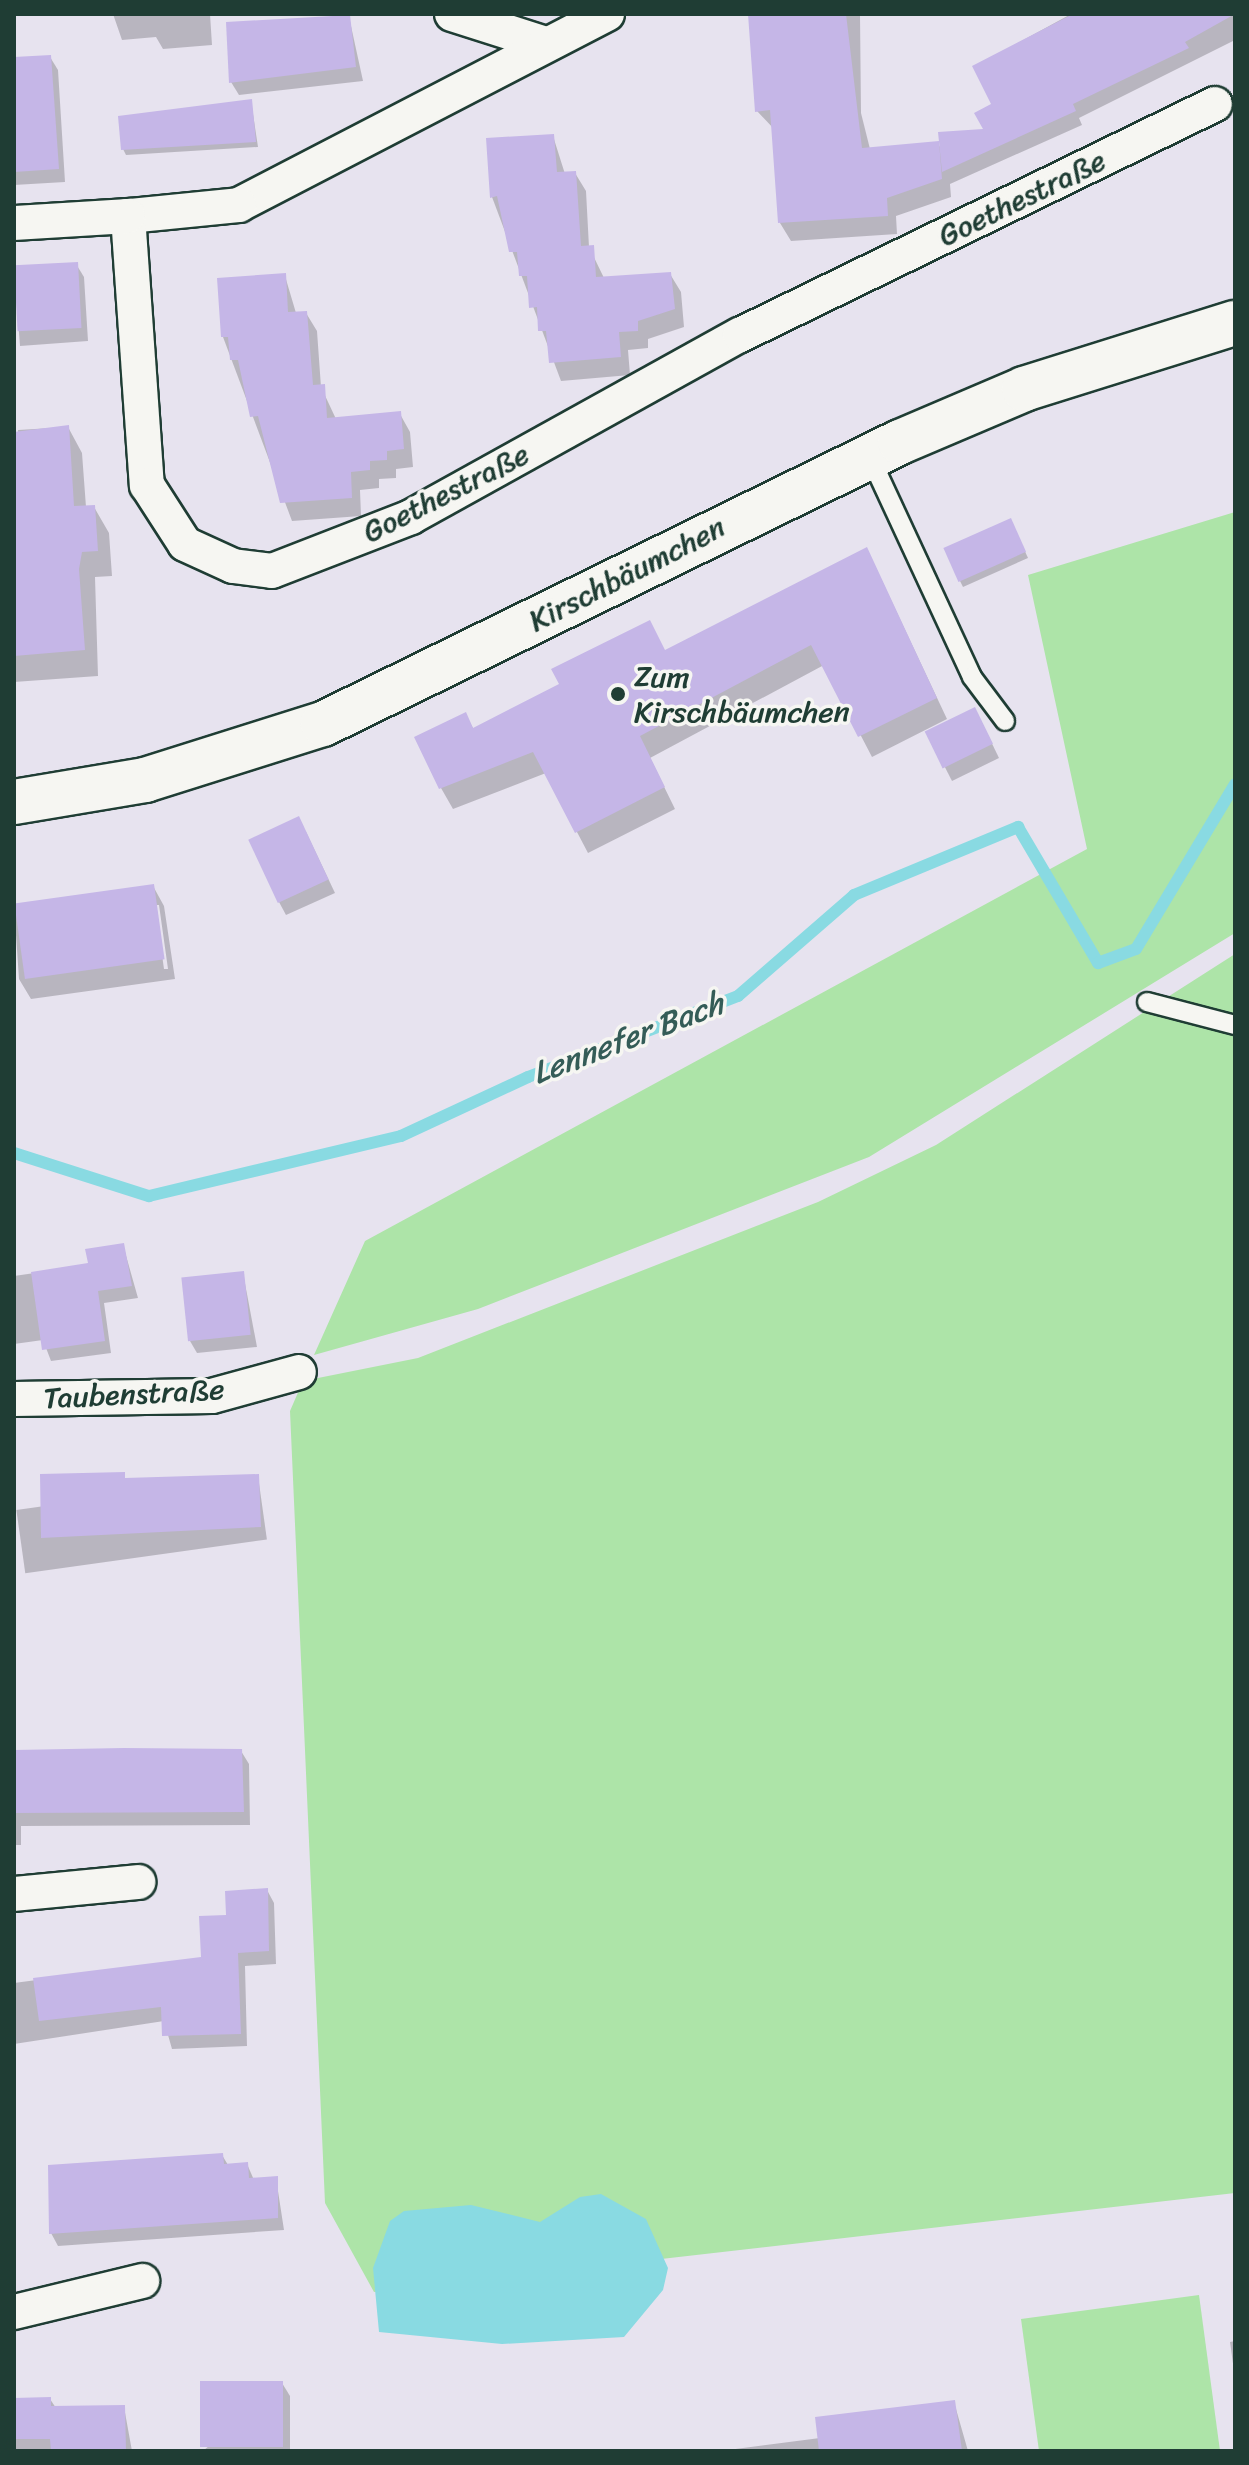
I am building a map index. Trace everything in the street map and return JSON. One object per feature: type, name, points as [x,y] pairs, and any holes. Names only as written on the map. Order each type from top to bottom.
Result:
[{"type":"main road","name":"Kirschbäumchen","points":[[14,802],[145,780],[323,724],[870,456],[1024,389],[1235,323]]},
{"type":"street","points":[[452,14],[546,44]]},
{"type":"street","points":[[14,223],[239,205],[607,14]]},
{"type":"street","name":"Goethestraße","points":[[128,216],[147,485],[185,544],[233,566],[272,571],[411,517],[740,335],[1215,104]]},
{"type":"street","name":"Taubenstraße","points":[[14,1399],[212,1396],[299,1372]]},
{"type":"street","points":[[14,1894],[138,1882]]},
{"type":"street","points":[[14,2312],[142,2281]]},
{"type":"lane","points":[[870,456],[972,677],[1005,721]]},
{"type":"lane","points":[[1147,1002],[1235,1025]]},
{"type":"green space","points":[[1235,512],[1235,933],[869,1157],[478,1309],[314,1355],[365,1241],[1087,849],[1028,575]]},
{"type":"green space","points":[[1235,954],[1235,2193],[374,2292],[325,2203],[290,1411],[303,1381],[418,1358],[818,1202],[936,1145]]},
{"type":"green space","points":[[1199,2295],[1220,2451],[1039,2451],[1021,2319]]},
{"type":"water","points":[[601,2194],[646,2219],[668,2268],[663,2290],[624,2337],[502,2344],[379,2332],[373,2268],[390,2221],[404,2211],[471,2205],[540,2222],[580,2197]]},
{"type":"building","points":[[748,14],[846,14],[862,148],[939,141],[942,179],[887,198],[888,216],[778,223],[770,110],[755,112]]},
{"type":"building","points":[[1073,14],[1235,14],[1185,42],[1189,48],[1073,104],[1076,111],[942,172],[938,132],[983,129],[974,113],[991,104],[972,66]]},
{"type":"building","points":[[350,15],[356,67],[229,83],[226,22]]},
{"type":"building","points":[[51,55],[59,169],[14,172],[14,57]]},
{"type":"building","points":[[252,99],[256,142],[121,150],[118,116]]},
{"type":"building","points":[[554,134],[557,172],[576,171],[581,246],[594,245],[596,277],[671,272],[675,309],[638,321],[638,331],[619,332],[621,357],[549,363],[546,331],[538,331],[537,307],[529,308],[527,276],[519,276],[517,252],[509,252],[497,196],[490,198],[486,138]]},
{"type":"building","points":[[78,262],[81,328],[18,331],[14,265]]},
{"type":"building","points":[[286,273],[288,312],[307,311],[313,385],[325,384],[327,418],[401,411],[404,449],[387,451],[387,460],[370,461],[370,470],[351,472],[352,498],[280,503],[258,416],[250,417],[238,360],[230,360],[228,337],[221,337],[217,278]]},
{"type":"building","points":[[69,425],[74,506],[95,505],[98,551],[82,552],[79,569],[85,650],[14,656],[14,432]]},
{"type":"building","points":[[1011,518],[1026,552],[958,582],[943,548]]},
{"type":"building","points":[[867,547],[937,698],[858,737],[811,645],[640,736],[665,787],[575,833],[533,752],[439,789],[414,737],[466,712],[473,728],[559,684],[551,669],[650,620],[665,650]]},
{"type":"building","points":[[975,707],[993,744],[943,768],[925,732]]},
{"type":"building","points":[[299,816],[329,879],[278,903],[248,840]]},
{"type":"building","points":[[154,884],[165,959],[25,979],[14,904]]},
{"type":"building","points":[[124,1243],[132,1286],[98,1291],[105,1341],[42,1350],[31,1272],[88,1263],[85,1249]]},
{"type":"building","points":[[244,1271],[251,1335],[188,1341],[181,1278]]},
{"type":"building","points":[[125,1472],[125,1478],[259,1474],[261,1527],[41,1538],[40,1474]]},
{"type":"building","points":[[242,1749],[244,1812],[14,1813],[14,1750]]},
{"type":"building","points":[[268,1888],[269,1951],[238,1953],[241,2034],[162,2036],[161,2007],[39,2021],[33,1978],[201,1957],[199,1916],[226,1915],[225,1891]]},
{"type":"building","points":[[223,2153],[224,2164],[248,2162],[249,2178],[278,2176],[278,2218],[49,2234],[48,2165]]},
{"type":"building","points":[[200,2381],[283,2381],[283,2447],[200,2447]]},
{"type":"building","points":[[51,2397],[51,2406],[125,2405],[126,2451],[51,2451],[50,2439],[14,2439],[14,2398]]},
{"type":"building","points":[[955,2400],[962,2451],[819,2451],[815,2417]]},
{"type":"waterway","name":"Lennefer Bach","points":[[14,1153],[149,1196],[401,1136],[528,1077],[738,996],[854,895],[1018,827],[1098,963],[1136,949],[1235,784]]},
{"type":"place","name":"Zum Kirschbäumchen","points":[[618,694]]}]
